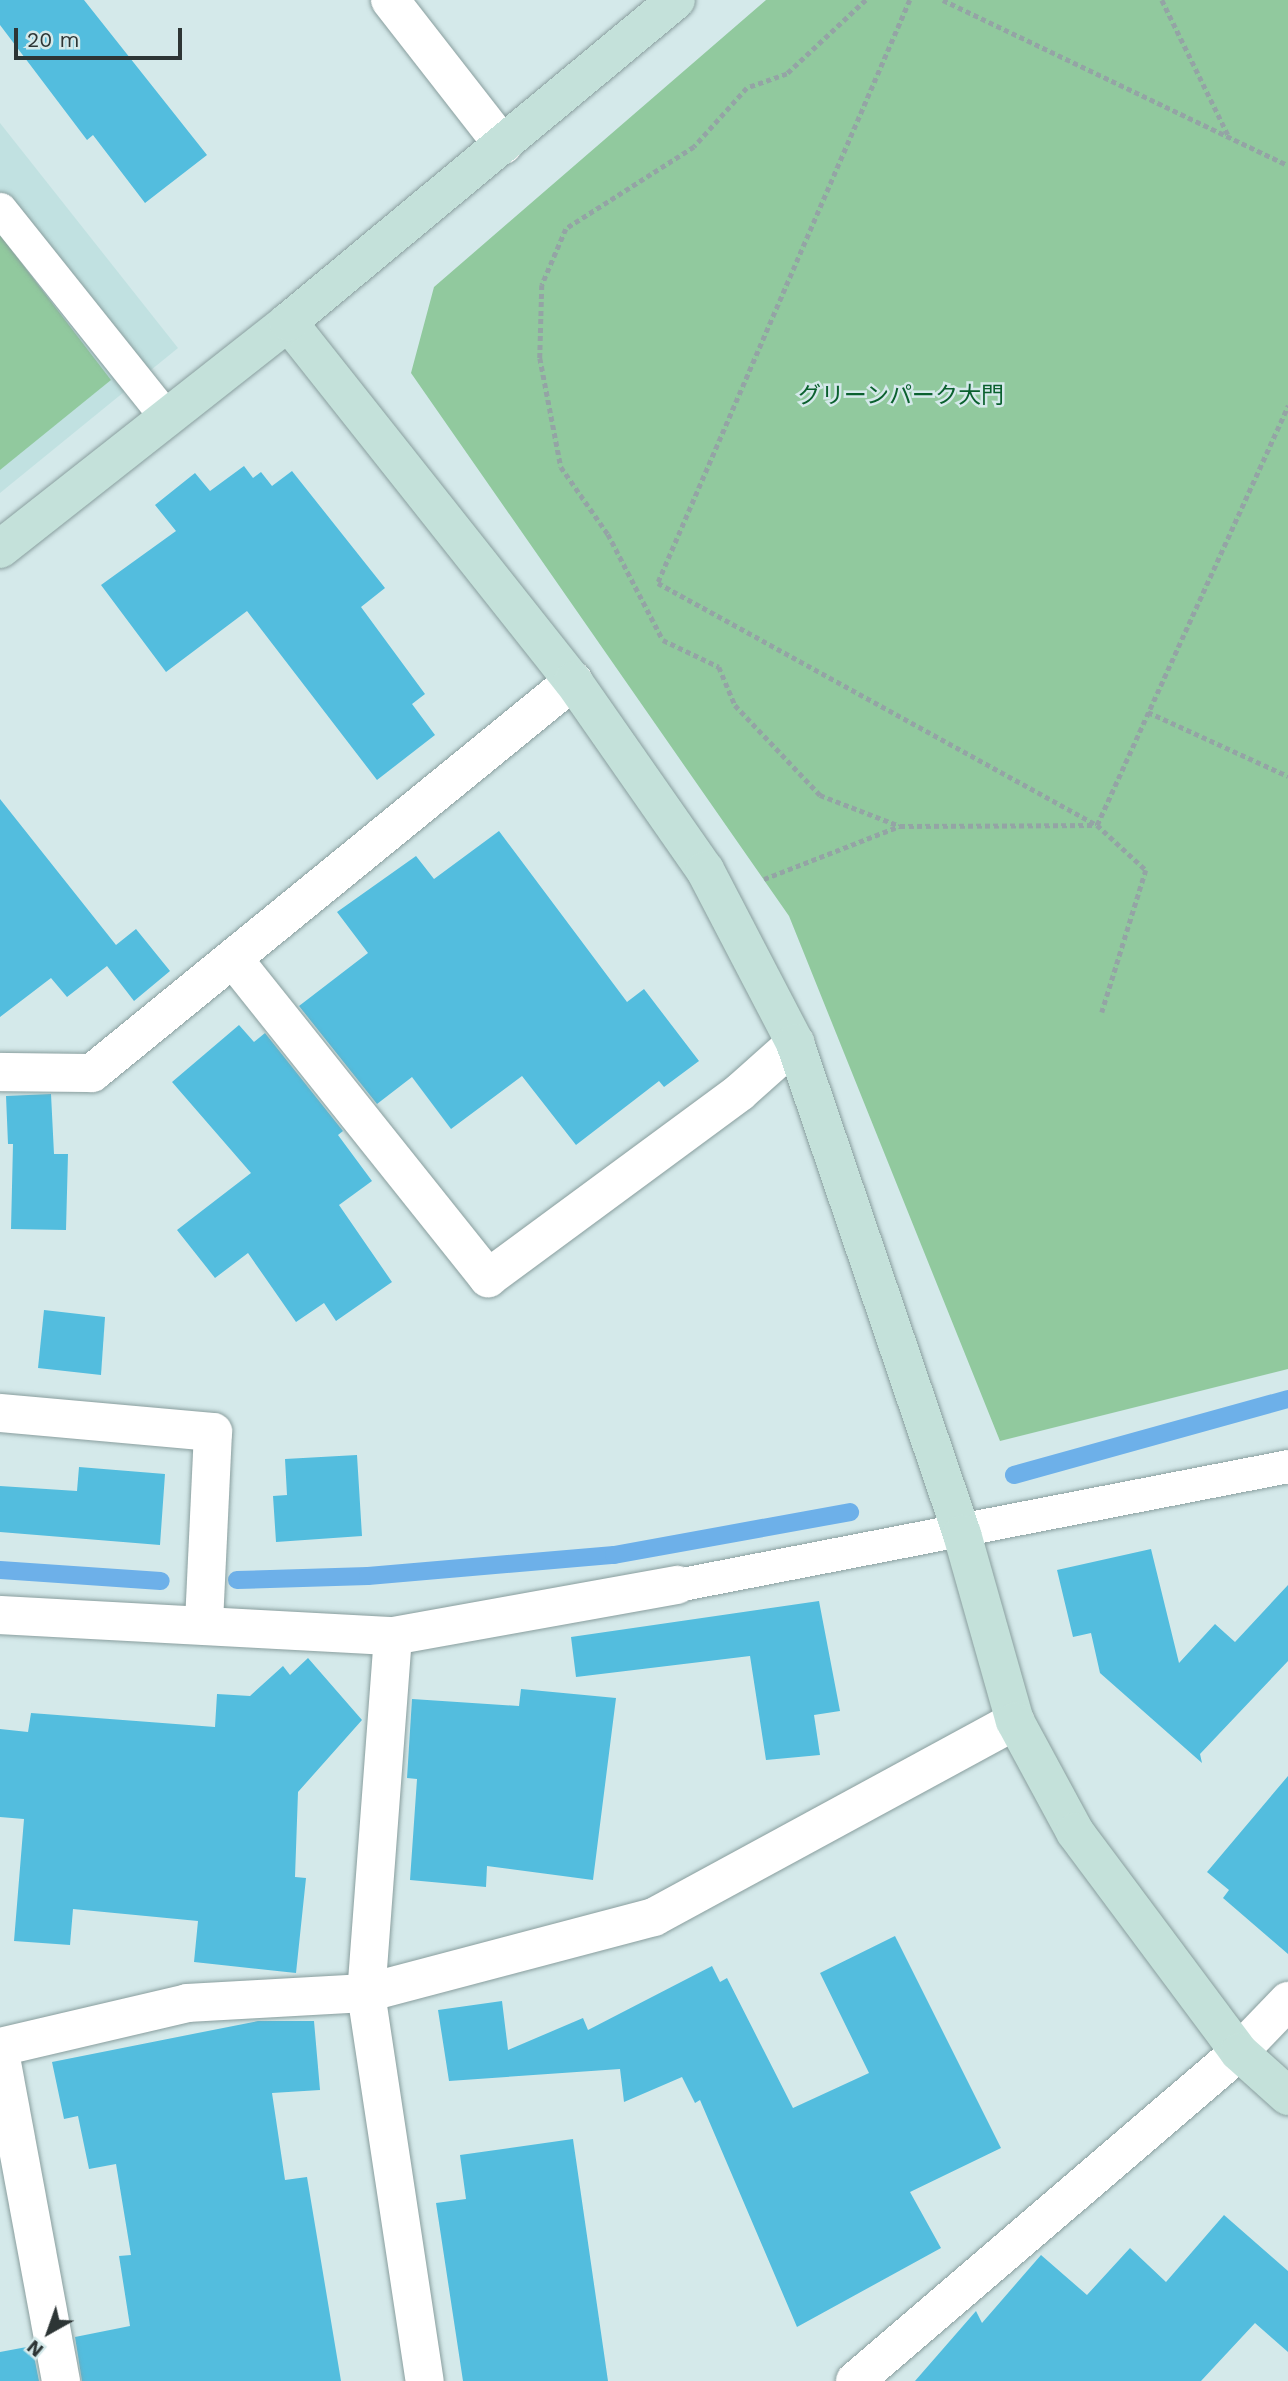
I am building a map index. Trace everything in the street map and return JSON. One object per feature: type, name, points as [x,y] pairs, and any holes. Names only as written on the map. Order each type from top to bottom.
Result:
[{"type":"street","points":[[390,0],[503,145]]},
{"type":"street","points":[[0,549],[288,322],[676,0]]},
{"type":"street","points":[[288,322],[573,681],[719,897],[795,1043],[962,1534],[1015,1721],[1075,1832],[1239,2052],[1288,2096]]},
{"type":"street","points":[[0,1072],[92,1073],[235,961],[573,681]]},
{"type":"street","points":[[235,961],[488,1278],[740,1092],[795,1043]]},
{"type":"street","points":[[0,1413],[213,1432],[204,1624]]},
{"type":"street","points":[[0,1615],[393,1636],[677,1585]]},
{"type":"street","points":[[393,1636],[366,1993],[425,2381]]},
{"type":"street","points":[[61,2381],[0,2050],[187,2003],[366,1993],[653,1917],[1015,1721]]},
{"type":"street","points":[[855,2381],[1239,2052],[1288,2001]]},
{"type":"lane","points":[[0,209],[167,418]]},
{"type":"lane","points":[[677,1585],[962,1534],[1288,1466]]},
{"type":"path","points":[[866,0],[787,74],[747,88],[694,147],[566,229],[542,285],[540,358],[561,467],[608,534],[663,640],[719,667],[736,705],[820,794],[900,826]]},
{"type":"path","points":[[910,0],[658,583],[1097,825],[1146,870],[1102,1012]]},
{"type":"path","points":[[943,0],[1288,165]]},
{"type":"path","points":[[1162,0],[1229,137]]},
{"type":"path","points":[[1097,825],[1288,405]]},
{"type":"path","points":[[1148,712],[1288,776]]},
{"type":"path","points":[[719,897],[900,826],[1097,825]]},
{"type":"shaded area","points":[[0,123],[178,348],[0,493]]},
{"type":"green space","name":"グリーンパーク大門","points":[[766,0],[1288,0],[1288,1369],[1000,1441],[789,916],[411,373],[434,287]]},
{"type":"green space","points":[[0,235],[111,380],[0,470]]},
{"type":"building","points":[[0,0],[84,0],[207,155],[145,203],[93,135],[87,140],[0,25]]},
{"type":"building","points":[[244,466],[253,478],[261,472],[272,486],[292,471],[385,588],[361,607],[425,694],[412,704],[435,735],[377,780],[247,611],[166,672],[101,585],[176,531],[155,505],[195,473],[210,491]]},
{"type":"building","points":[[0,799],[116,945],[136,929],[170,971],[134,1001],[107,966],[67,997],[51,978],[0,1017]]},
{"type":"building","points":[[499,831],[627,1002],[644,989],[699,1061],[664,1087],[659,1081],[576,1145],[522,1076],[451,1129],[412,1077],[377,1104],[299,1006],[368,953],[337,912],[416,856],[434,879]]},
{"type":"building","points":[[239,1025],[254,1042],[265,1033],[343,1131],[338,1135],[372,1181],[339,1205],[392,1282],[336,1321],[324,1303],[296,1322],[248,1253],[215,1278],[177,1230],[251,1173],[172,1082]]},
{"type":"building","points":[[51,1094],[54,1154],[68,1154],[66,1230],[11,1229],[13,1144],[8,1144],[6,1096]]},
{"type":"building","points":[[44,1310],[105,1317],[101,1375],[38,1368]]},
{"type":"building","points":[[357,1455],[362,1536],[276,1542],[273,1496],[287,1495],[285,1459]]},
{"type":"building","points":[[79,1467],[165,1474],[160,1545],[0,1532],[0,1486],[77,1491]]},
{"type":"building","points":[[1151,1549],[1179,1663],[1215,1624],[1235,1642],[1288,1585],[1288,1661],[1200,1754],[1202,1763],[1100,1673],[1091,1633],[1073,1637],[1057,1570]]},
{"type":"building","points":[[819,1601],[840,1711],[814,1715],[820,1755],[766,1760],[750,1656],[576,1677],[571,1637]]},
{"type":"building","points":[[308,1658],[362,1720],[298,1792],[295,1877],[306,1878],[296,1973],[194,1962],[198,1921],[73,1909],[70,1945],[14,1941],[24,1819],[0,1817],[0,1729],[28,1732],[31,1713],[215,1727],[217,1694],[250,1696],[283,1666],[290,1675]]},
{"type":"building","points":[[521,1689],[616,1698],[593,1880],[487,1866],[486,1887],[410,1880],[417,1779],[407,1778],[412,1699],[519,1706]]},
{"type":"building","points":[[1288,1776],[1288,1954],[1223,1898],[1229,1890],[1207,1872]]},
{"type":"building","points":[[895,1936],[1001,2148],[910,2192],[941,2248],[797,2327],[700,2100],[695,2103],[682,2077],[624,2102],[620,2069],[449,2081],[438,2010],[502,2001],[508,2050],[583,2018],[588,2030],[712,1966],[720,1982],[727,1978],[793,2108],[869,2073],[820,1973]]},
{"type":"building","points":[[258,2021],[314,2021],[320,2090],[272,2093],[285,2180],[307,2177],[341,2381],[82,2381],[75,2337],[130,2326],[119,2256],[131,2255],[116,2164],[89,2169],[78,2116],[64,2119],[52,2062]]},
{"type":"building","points":[[573,2139],[608,2381],[463,2381],[436,2203],[466,2199],[460,2155]]},
{"type":"building","points":[[1224,2215],[1288,2271],[1288,2352],[1255,2323],[1201,2381],[915,2381],[976,2311],[982,2323],[1041,2255],[1087,2295],[1130,2248],[1166,2282]]},
{"type":"building","points":[[32,2346],[39,2381],[0,2381],[0,2352]]},
{"type":"waterway","points":[[1014,1475],[1288,1399]]},
{"type":"waterway","points":[[237,1580],[368,1576],[614,1555],[850,1512]]},
{"type":"waterway","points":[[0,1570],[161,1581]]}]
